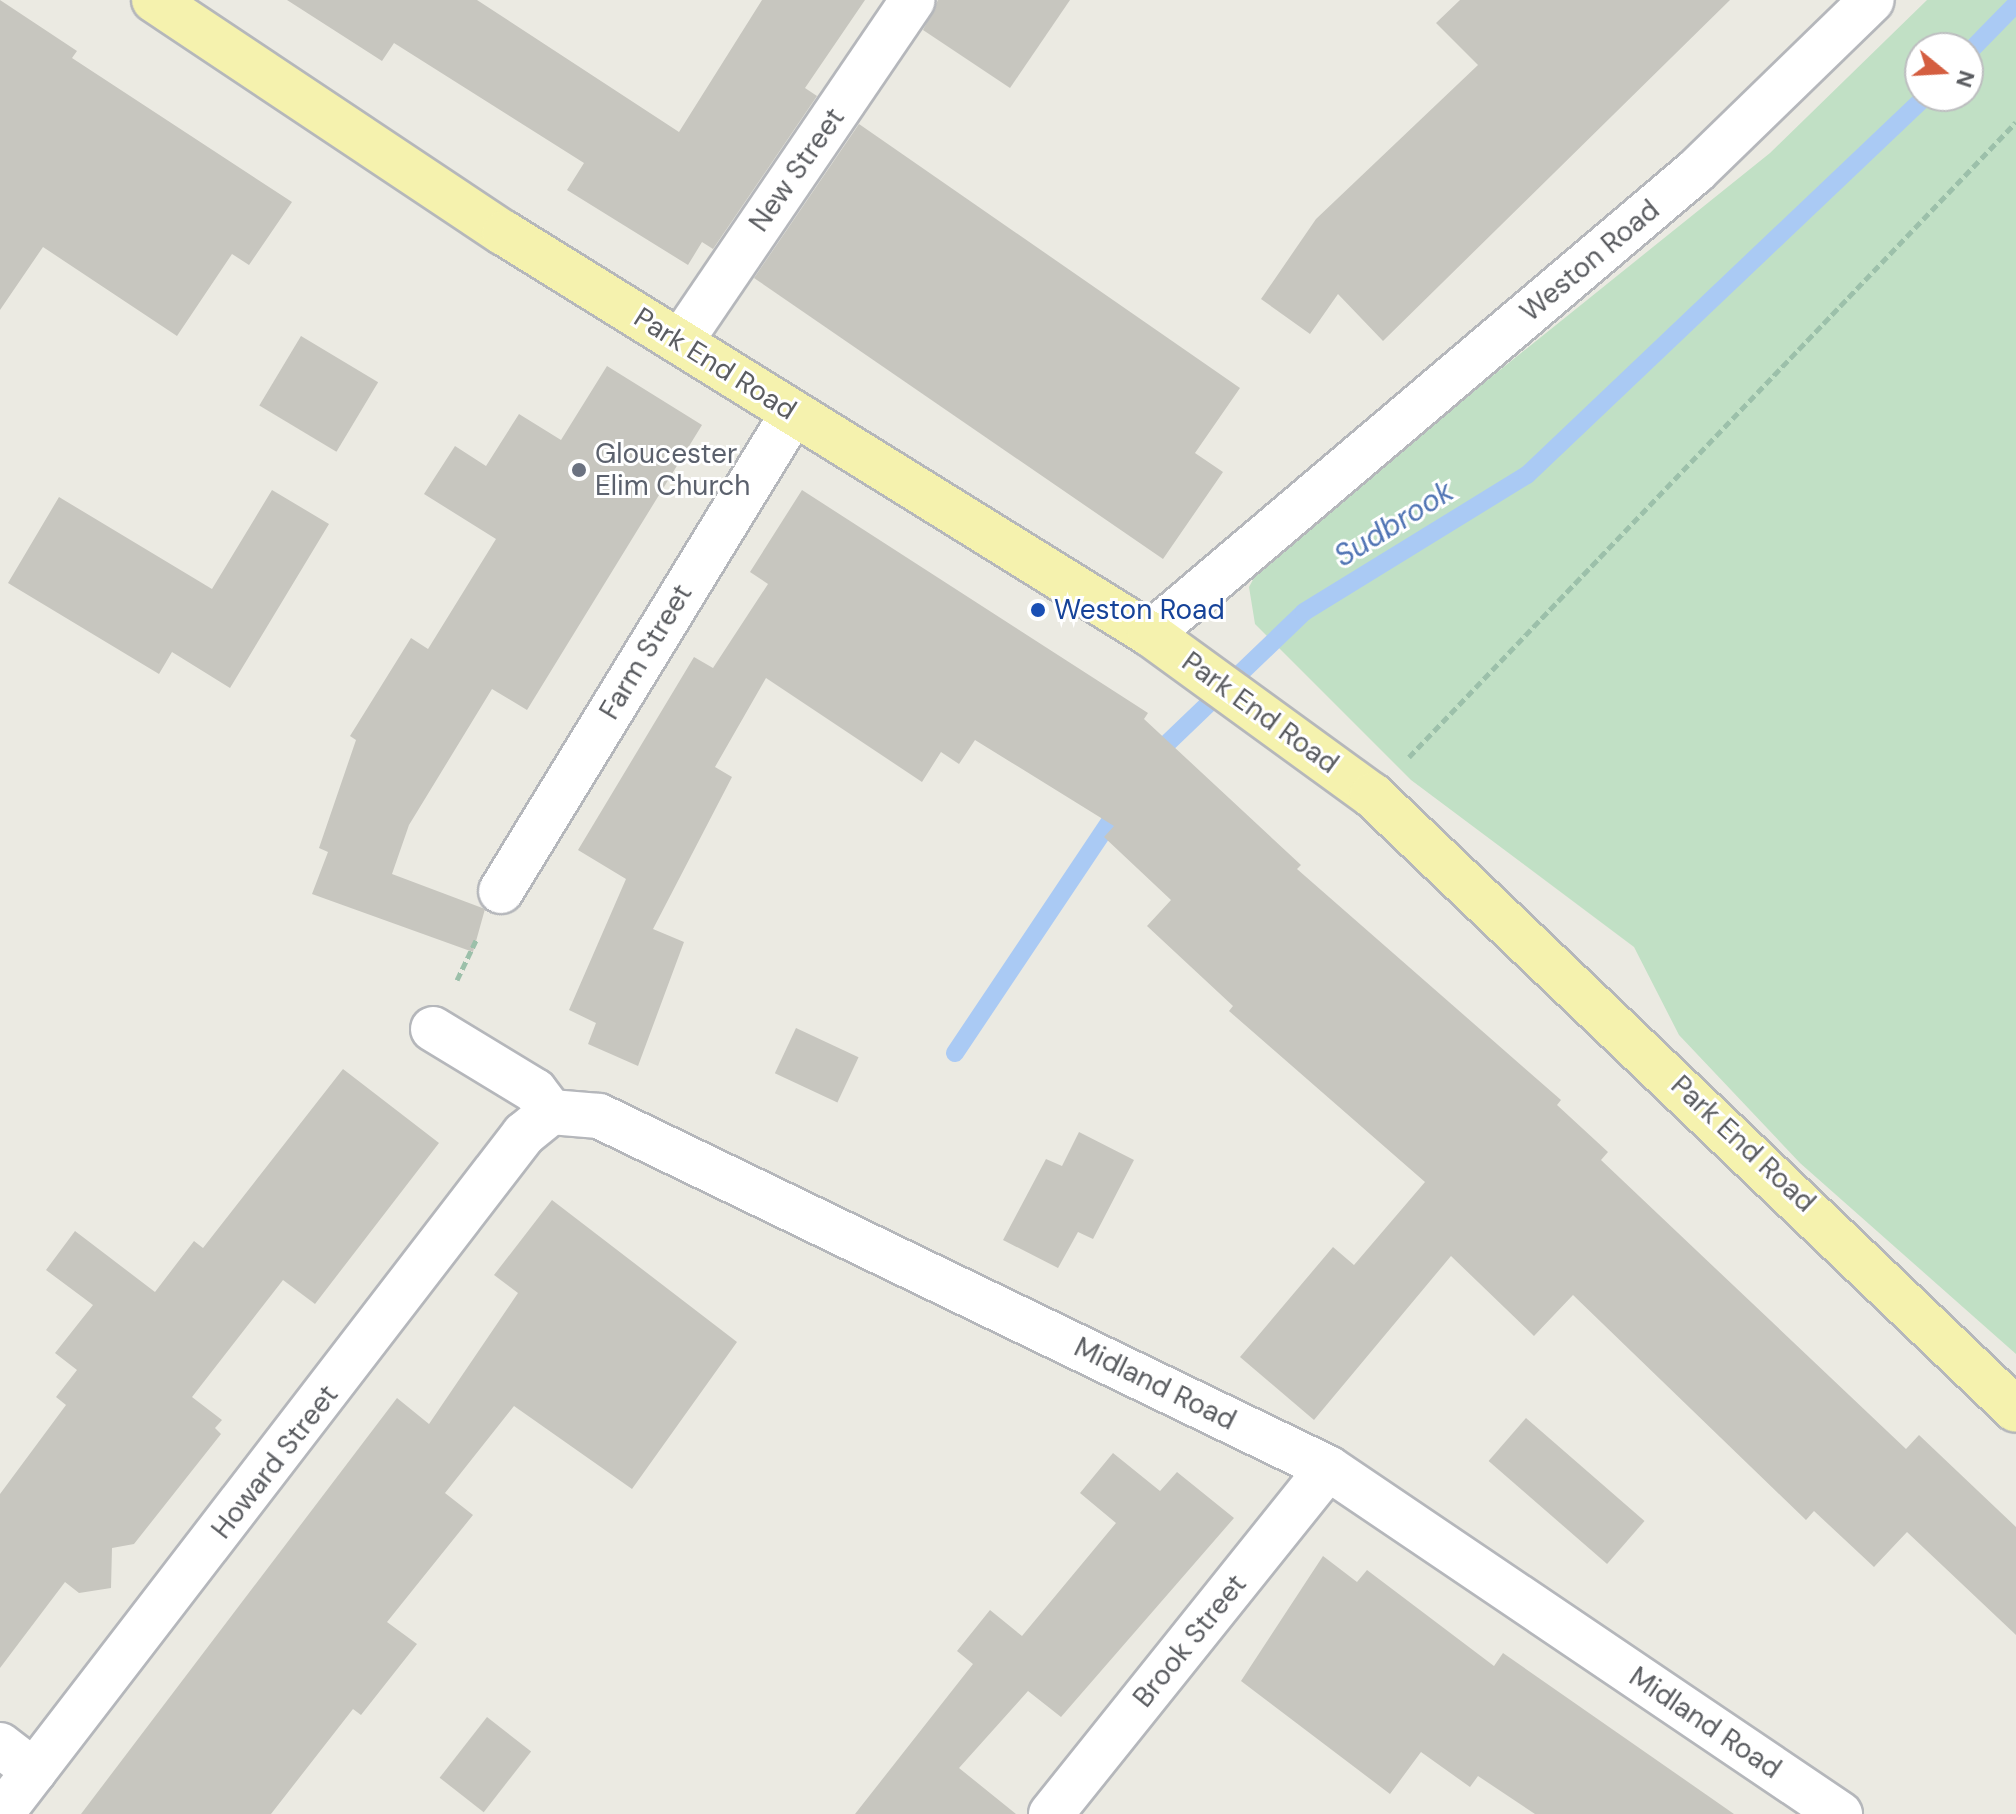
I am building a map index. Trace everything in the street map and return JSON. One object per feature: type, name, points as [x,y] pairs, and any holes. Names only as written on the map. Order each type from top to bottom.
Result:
[{"type":"main road","name":"Park End Road","points":[[154,0],[493,226],[1150,634],[1372,795],[2016,1410]]},
{"type":"street","name":"New Street","points":[[681,341],[913,0]]},
{"type":"street","name":"Weston Road","points":[[1150,634],[1696,171],[1872,0]]},
{"type":"street","name":"Farm Street","points":[[501,891],[793,413]]},
{"type":"street","points":[[433,1029],[535,1091],[551,1112]]},
{"type":"street","name":"Midland Road","points":[[551,1112],[599,1116],[1328,1468],[1840,1814]]},
{"type":"street","name":"Howard Street","points":[[1,1814],[524,1134],[551,1112]]},
{"type":"street","name":"Brook Street","points":[[1051,1814],[1328,1468]]},
{"type":"street","points":[[0,1745],[34,1771]]},
{"type":"path","points":[[1372,795],[2016,122]]},
{"type":"path","points":[[433,1029],[501,891]]},
{"type":"green space","points":[[1927,0],[2016,0],[2016,1354],[1800,1163],[1679,1035],[1634,947],[1411,780],[1255,624],[1249,587],[1309,478],[1475,390],[1770,153]]},
{"type":"building","points":[[0,0],[77,51],[72,58],[292,202],[249,265],[232,254],[177,336],[43,247],[0,310]]},
{"type":"building","points":[[287,0],[477,0],[679,132],[762,0],[865,0],[805,88],[817,96],[713,249],[702,242],[688,265],[567,190],[584,163],[394,43],[382,61]]},
{"type":"building","points":[[938,0],[1070,0],[1010,88],[923,30]]},
{"type":"building","points":[[1460,0],[1730,0],[1383,341],[1338,294],[1310,334],[1261,299],[1316,219],[1478,65],[1436,23]]},
{"type":"building","points":[[859,124],[1240,388],[1195,453],[1223,472],[1163,559],[754,278]]},
{"type":"building","points":[[301,336],[378,382],[336,452],[259,405]]},
{"type":"building","points":[[607,366],[702,425],[527,710],[492,689],[409,825],[392,874],[485,909],[473,952],[312,894],[328,852],[319,848],[356,740],[350,736],[411,638],[428,649],[496,539],[424,494],[455,446],[486,466],[519,414],[561,440]]},
{"type":"building","points":[[272,490],[329,524],[230,688],[172,652],[159,674],[8,583],[59,497],[212,589]]},
{"type":"building","points":[[802,490],[1148,713],[1144,719],[1301,865],[1297,869],[1561,1100],[1557,1105],[1608,1152],[1601,1160],[1906,1449],[1919,1435],[2016,1527],[2016,1635],[1907,1532],[1874,1567],[1814,1511],[1806,1520],[1573,1295],[1534,1336],[1451,1256],[1314,1420],[1240,1357],[1333,1247],[1354,1265],[1425,1182],[1229,1011],[1233,1006],[1147,926],[1171,900],[1104,837],[1114,826],[975,740],[959,764],[941,752],[922,782],[766,678],[715,767],[732,777],[653,929],[684,942],[638,1066],[588,1044],[596,1023],[569,1010],[626,879],[578,850],[694,657],[713,668],[768,584],[750,572]]},
{"type":"building","points":[[796,1028],[859,1057],[837,1102],[775,1073]]},
{"type":"building","points":[[343,1069],[439,1143],[315,1304],[283,1280],[192,1397],[222,1420],[215,1428],[221,1434],[134,1544],[112,1548],[111,1588],[79,1593],[65,1582],[0,1668],[0,1494],[66,1405],[56,1397],[77,1370],[55,1353],[93,1305],[46,1270],[75,1231],[155,1292],[194,1241],[203,1248]]},
{"type":"building","points":[[1079,1132],[1134,1160],[1093,1239],[1078,1232],[1058,1268],[1003,1240],[1046,1159],[1062,1166]]},
{"type":"building","points":[[552,1200],[737,1342],[632,1489],[514,1406],[445,1493],[473,1515],[387,1622],[417,1644],[361,1715],[353,1709],[271,1814],[81,1814],[397,1398],[429,1424],[518,1293],[494,1275]]},
{"type":"building","points":[[1526,1418],[1644,1521],[1607,1564],[1489,1461]]},
{"type":"building","points":[[1113,1453],[1160,1491],[1177,1472],[1234,1518],[1061,1717],[1028,1691],[959,1768],[1016,1814],[855,1814],[973,1664],[957,1651],[990,1610],[1022,1636],[1116,1523],[1080,1493]]},
{"type":"building","points":[[1323,1556],[1357,1582],[1367,1570],[1494,1666],[1503,1653],[1734,1814],[1535,1814],[1478,1776],[1470,1787],[1421,1752],[1390,1794],[1241,1681]]},
{"type":"building","points":[[487,1717],[531,1751],[484,1812],[440,1778]]},
{"type":"waterway","name":"Sudbrook","points":[[1984,37],[2016,4]]},
{"type":"waterway","name":"Sudbrook","points":[[1153,757],[1304,612],[1527,475],[1909,112]]},
{"type":"waterway","name":"Sudbrook","points":[[955,1053],[1121,805]]},
{"type":"place","name":"Gloucester Elim Church","points":[[579,470]]},
{"type":"place","name":"Weston Road","points":[[1038,610]]}]
